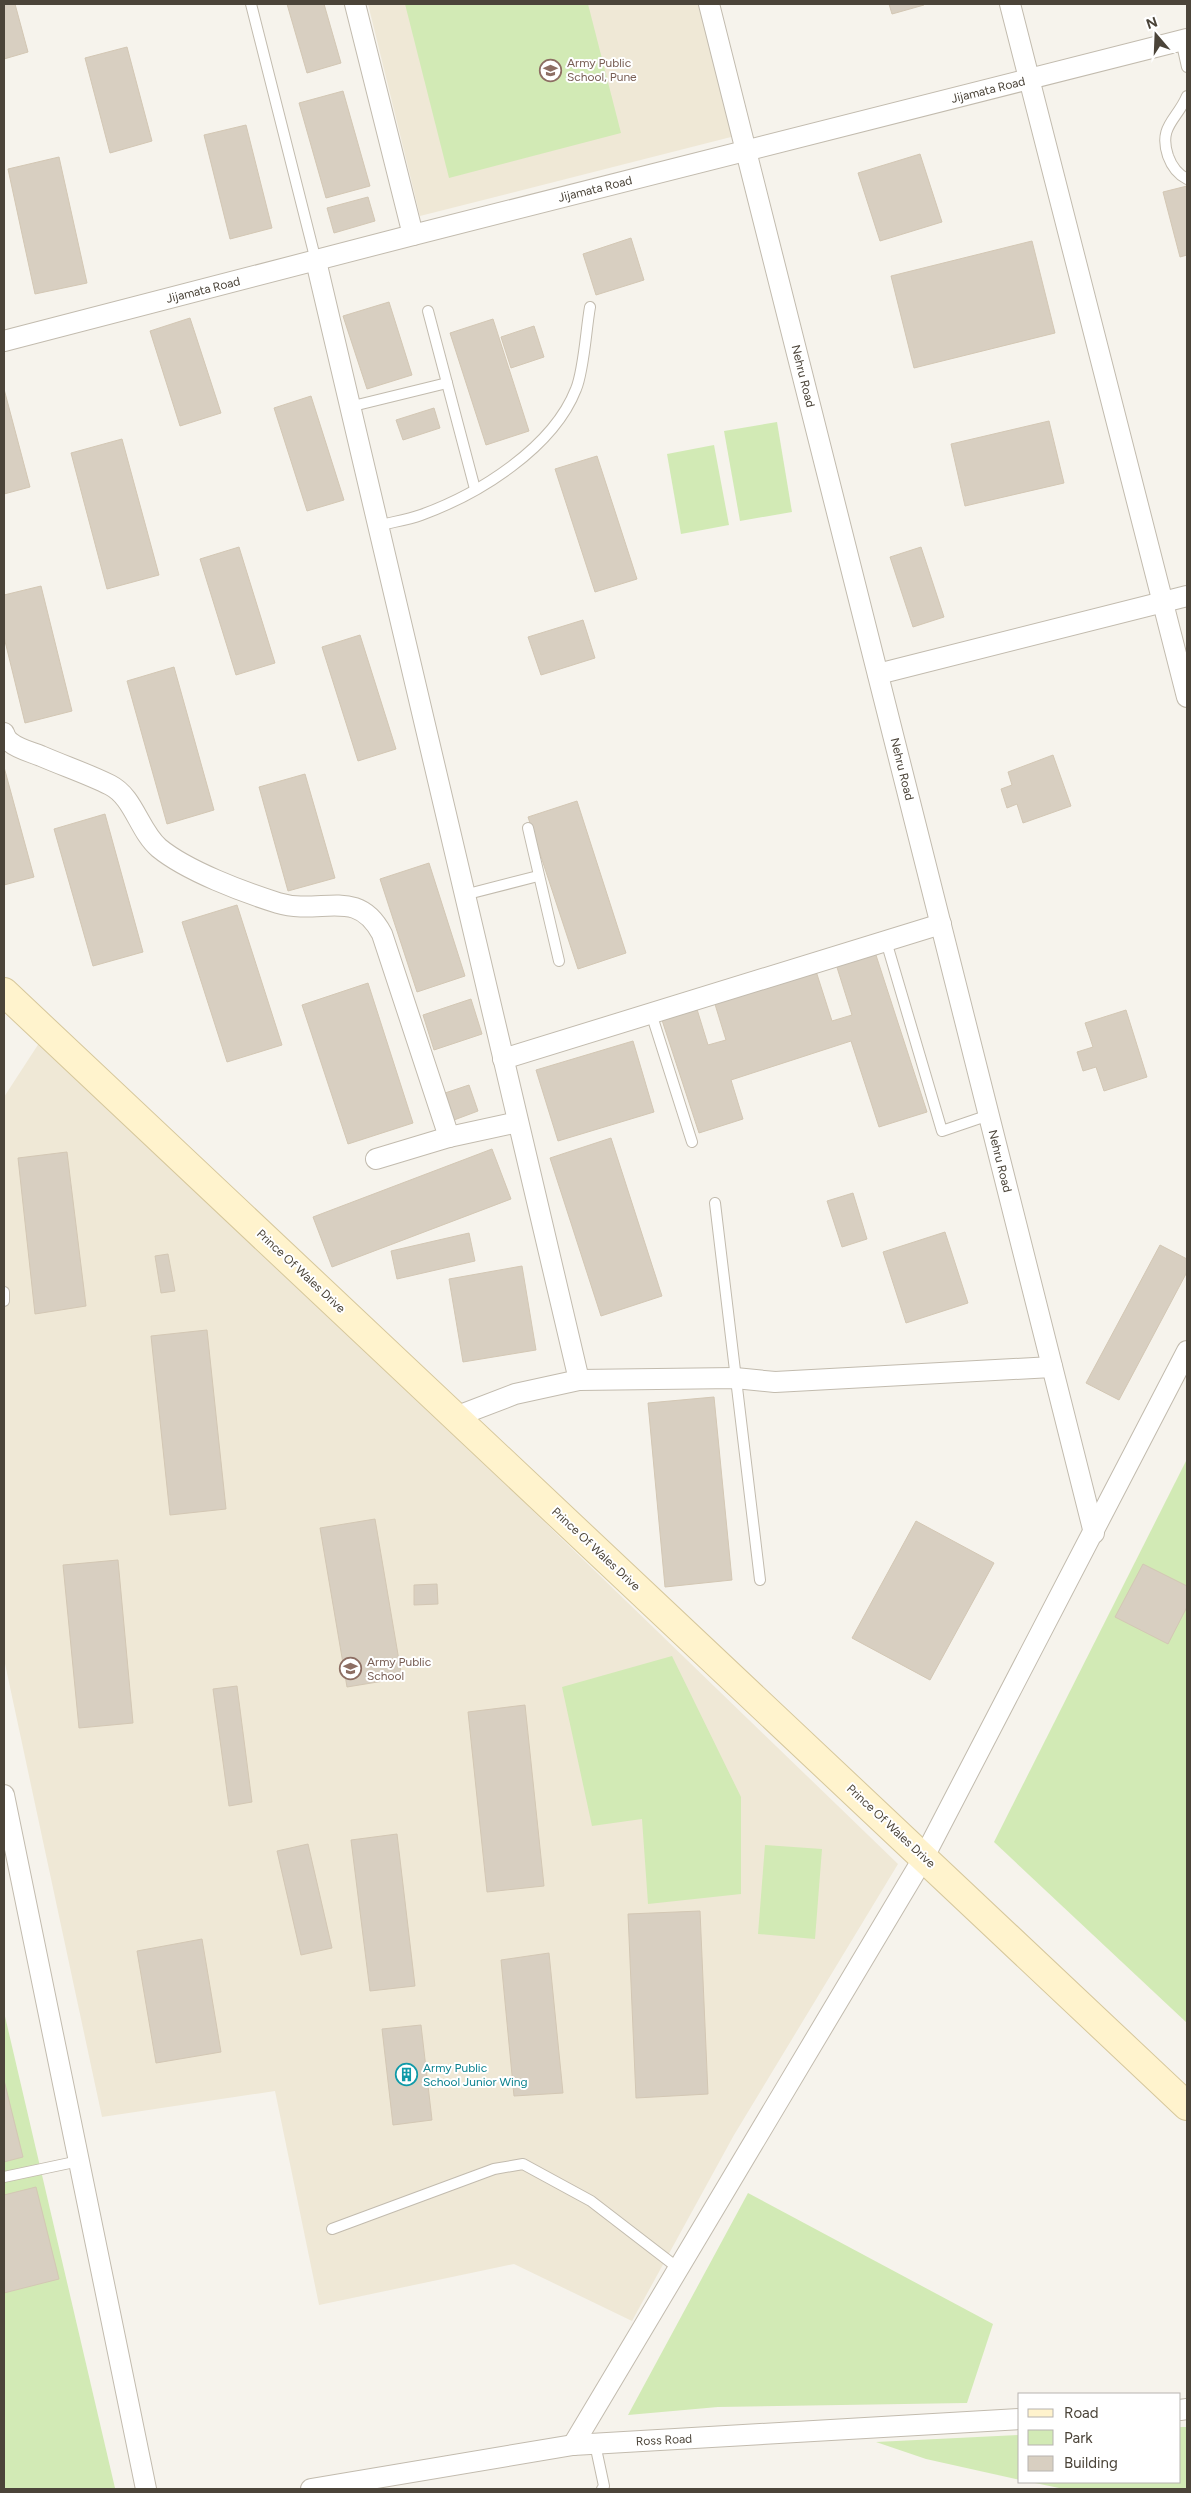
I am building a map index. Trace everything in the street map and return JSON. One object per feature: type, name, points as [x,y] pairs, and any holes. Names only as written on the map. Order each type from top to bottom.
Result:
[{"type":"main road","name":"Prince Of Wales Drive","points":[[4,992],[1187,2106]]},
{"type":"street","points":[[355,4],[414,235]]},
{"type":"street","name":"Nehru Road","points":[[709,4],[1094,1533]]},
{"type":"street","points":[[1010,4],[1187,697]]},
{"type":"street","name":"Jijamata Road","points":[[4,342],[414,235],[1184,39]]},
{"type":"street","points":[[316,261],[579,1380]]},
{"type":"street","points":[[878,674],[1187,596]]},
{"type":"street","points":[[4,733],[9,741],[28,751],[113,787],[126,800],[143,829],[158,847],[193,868],[249,894],[281,904],[310,908],[347,905],[362,909],[375,920],[382,934],[449,1137]]},
{"type":"street","points":[[503,1059],[940,924]]},
{"type":"street","points":[[376,1159],[449,1137],[518,1122]]},
{"type":"street","points":[[573,2445],[924,1857],[1187,1351]]},
{"type":"street","points":[[455,1417],[515,1394],[579,1380],[735,1378],[774,1382],[1052,1367]]},
{"type":"street","points":[[4,1795],[146,2489]]},
{"type":"street","name":"Ross Road","points":[[311,2489],[573,2445],[1018,2419]]},
{"type":"street","points":[[373,2489],[395,2476]]},
{"type":"lane","points":[[251,4],[316,261]]},
{"type":"lane","points":[[1184,39],[1187,67]]},
{"type":"lane","points":[[1187,96],[1164,135],[1170,162],[1178,174],[1187,178]]},
{"type":"lane","points":[[377,526],[422,514],[475,489],[540,444],[560,422],[577,388],[590,307]]},
{"type":"lane","points":[[428,311],[475,489]]},
{"type":"lane","points":[[349,407],[447,383]]},
{"type":"lane","points":[[528,828],[559,961]]},
{"type":"lane","points":[[464,895],[538,876]]},
{"type":"lane","points":[[886,940],[942,1131],[989,1116]]},
{"type":"lane","points":[[651,1013],[692,1142]]},
{"type":"lane","points":[[715,1204],[760,1580]]},
{"type":"lane","points":[[4,1292],[4,1302]]},
{"type":"lane","points":[[4,2177],[79,2161]]},
{"type":"lane","points":[[332,2229],[494,2169],[523,2164],[591,2201],[678,2268]]},
{"type":"lane","points":[[594,2444],[604,2486],[602,2489]]},
{"type":"shaded area","name":"Army Public School, Pune","points":[[368,4],[702,4],[735,136],[420,216]]},
{"type":"shaded area","name":"Army Public School","points":[[43,1037],[898,1864],[734,2135],[632,2321],[514,2264],[319,2305],[275,2091],[102,2117],[4,1659],[4,1097]]},
{"type":"green space","points":[[405,4],[588,4],[621,133],[449,178]]},
{"type":"green space","points":[[777,422],[792,512],[740,521],[724,431]]},
{"type":"green space","points":[[714,445],[729,525],[681,534],[667,454]]},
{"type":"green space","points":[[1187,1459],[1187,2023],[994,1842]]},
{"type":"green space","points":[[672,1656],[741,1797],[741,1894],[648,1904],[642,1819],[592,1826],[562,1687]]},
{"type":"green space","points":[[765,1845],[822,1849],[815,1939],[758,1934]]},
{"type":"green space","points":[[4,2012],[115,2488],[116,2489],[4,2489]]},
{"type":"green space","points":[[748,2193],[993,2324],[967,2403],[718,2407],[628,2415]]},
{"type":"green space","points":[[1181,2427],[1187,2427],[1187,2489],[1064,2489],[1035,2483],[1181,2483]]},
{"type":"green space","points":[[1018,2435],[1018,2480],[926,2459],[876,2442]]},
{"type":"building","points":[[4,4],[15,4],[28,52],[4,59]]},
{"type":"building","points":[[287,4],[324,4],[341,63],[307,73]]},
{"type":"building","points":[[889,4],[923,4],[924,5],[892,14]]},
{"type":"building","points":[[127,47],[152,141],[110,153],[85,58]]},
{"type":"building","points":[[343,91],[370,186],[326,198],[299,103]]},
{"type":"building","points":[[246,125],[272,228],[230,239],[204,135]]},
{"type":"building","points":[[920,154],[942,222],[880,241],[858,173]]},
{"type":"building","points":[[59,157],[87,283],[35,294],[8,169]]},
{"type":"building","points":[[1187,186],[1187,255],[1180,257],[1163,192]]},
{"type":"building","points":[[368,197],[375,221],[334,233],[327,208]]},
{"type":"building","points":[[631,238],[644,280],[596,295],[583,254]]},
{"type":"building","points":[[1032,241],[1055,333],[914,368],[891,276]]},
{"type":"building","points":[[389,302],[412,375],[367,389],[343,316]]},
{"type":"building","points":[[190,318],[221,413],[180,426],[150,331]]},
{"type":"building","points":[[493,319],[529,431],[486,445],[450,333]]},
{"type":"building","points":[[534,326],[544,357],[511,368],[501,337]]},
{"type":"building","points":[[4,389],[30,487],[4,494]]},
{"type":"building","points":[[311,396],[344,500],[307,511],[274,408]]},
{"type":"building","points":[[434,408],[440,428],[403,440],[396,420]]},
{"type":"building","points":[[1049,421],[1064,483],[965,506],[951,444]]},
{"type":"building","points":[[122,439],[159,575],[107,589],[71,453]]},
{"type":"building","points":[[597,456],[637,579],[595,592],[555,469]]},
{"type":"building","points":[[239,547],[275,663],[236,675],[200,559]]},
{"type":"building","points":[[921,547],[944,617],[913,627],[890,557]]},
{"type":"building","points":[[41,586],[72,711],[25,723],[4,637],[4,595]]},
{"type":"building","points":[[583,620],[595,658],[541,675],[528,637]]},
{"type":"building","points":[[360,635],[396,749],[358,761],[322,647]]},
{"type":"building","points":[[174,667],[214,810],[167,824],[127,681]]},
{"type":"building","points":[[1053,755],[1071,806],[1023,823],[1017,804],[1007,808],[1001,789],[1012,785],[1008,772]]},
{"type":"building","points":[[4,767],[34,877],[4,885]]},
{"type":"building","points":[[305,774],[335,878],[288,891],[259,787]]},
{"type":"building","points":[[577,801],[626,953],[578,969],[528,817]]},
{"type":"building","points":[[105,814],[143,952],[93,966],[54,829]]},
{"type":"building","points":[[429,863],[465,976],[417,992],[380,879]]},
{"type":"building","points":[[237,905],[282,1045],[227,1062],[182,922]]},
{"type":"building","points":[[874,949],[927,1112],[879,1127],[851,1041],[731,1080],[743,1119],[699,1133],[661,1017],[696,1006],[708,1045],[726,1040],[714,1001],[815,968],[832,1021],[852,1015],[835,961]]},
{"type":"building","points":[[368,983],[413,1123],[348,1144],[302,1005]]},
{"type":"building","points":[[471,999],[482,1034],[434,1050],[423,1015]]},
{"type":"building","points":[[1126,1010],[1147,1077],[1104,1091],[1096,1067],[1083,1071],[1077,1052],[1093,1047],[1085,1023]]},
{"type":"building","points":[[633,1041],[654,1112],[558,1141],[536,1070]]},
{"type":"building","points":[[469,1085],[478,1111],[454,1120],[445,1093]]},
{"type":"building","points":[[611,1138],[662,1296],[601,1316],[550,1158]]},
{"type":"building","points":[[492,1149],[511,1199],[332,1267],[313,1217]]},
{"type":"building","points":[[67,1152],[86,1306],[35,1314],[18,1158]]},
{"type":"building","points":[[853,1193],[867,1239],[842,1247],[827,1201]]},
{"type":"building","points":[[945,1232],[968,1303],[906,1323],[883,1252]]},
{"type":"building","points":[[469,1233],[475,1261],[397,1279],[391,1251]]},
{"type":"building","points":[[1160,1245],[1187,1259],[1187,1272],[1119,1400],[1086,1383]]},
{"type":"building","points":[[168,1254],[175,1291],[161,1293],[155,1256]]},
{"type":"building","points":[[522,1266],[536,1350],[463,1362],[449,1279]]},
{"type":"building","points":[[207,1330],[226,1509],[170,1515],[151,1336]]},
{"type":"building","points":[[714,1397],[732,1580],[665,1587],[648,1403]]},
{"type":"building","points":[[375,1519],[402,1678],[347,1687],[320,1528]]},
{"type":"building","points":[[916,1521],[994,1563],[930,1680],[852,1638]]},
{"type":"building","points":[[118,1560],[133,1723],[79,1728],[63,1565]]},
{"type":"building","points":[[1143,1564],[1187,1586],[1187,1607],[1168,1644],[1115,1617]]},
{"type":"building","points":[[437,1584],[438,1604],[414,1605],[414,1585]]},
{"type":"building","points":[[237,1686],[252,1802],[229,1806],[213,1689]]},
{"type":"building","points":[[525,1705],[544,1886],[487,1892],[468,1712]]},
{"type":"building","points":[[397,1834],[415,1986],[370,1991],[351,1840]]},
{"type":"building","points":[[308,1844],[332,1948],[301,1955],[277,1851]]},
{"type":"building","points":[[700,1911],[708,2094],[636,2098],[628,1914]]},
{"type":"building","points":[[202,1939],[221,2052],[156,2063],[137,1951]]},
{"type":"building","points":[[549,1953],[563,2093],[514,2096],[501,1960]]},
{"type":"building","name":"Army Public School Junior Wing","points":[[421,2025],[432,2120],[393,2125],[382,2029]]},
{"type":"building","points":[[4,2080],[23,2157],[4,2162]]},
{"type":"building","points":[[36,2187],[59,2279],[4,2293],[4,2195]]},
{"type":"place","name":"Army Public School, Pune","points":[[551,70]]},
{"type":"place","name":"Army Public School","points":[[351,1669]]},
{"type":"place","name":"Army Public School Junior Wing","points":[[407,2075]]}]
